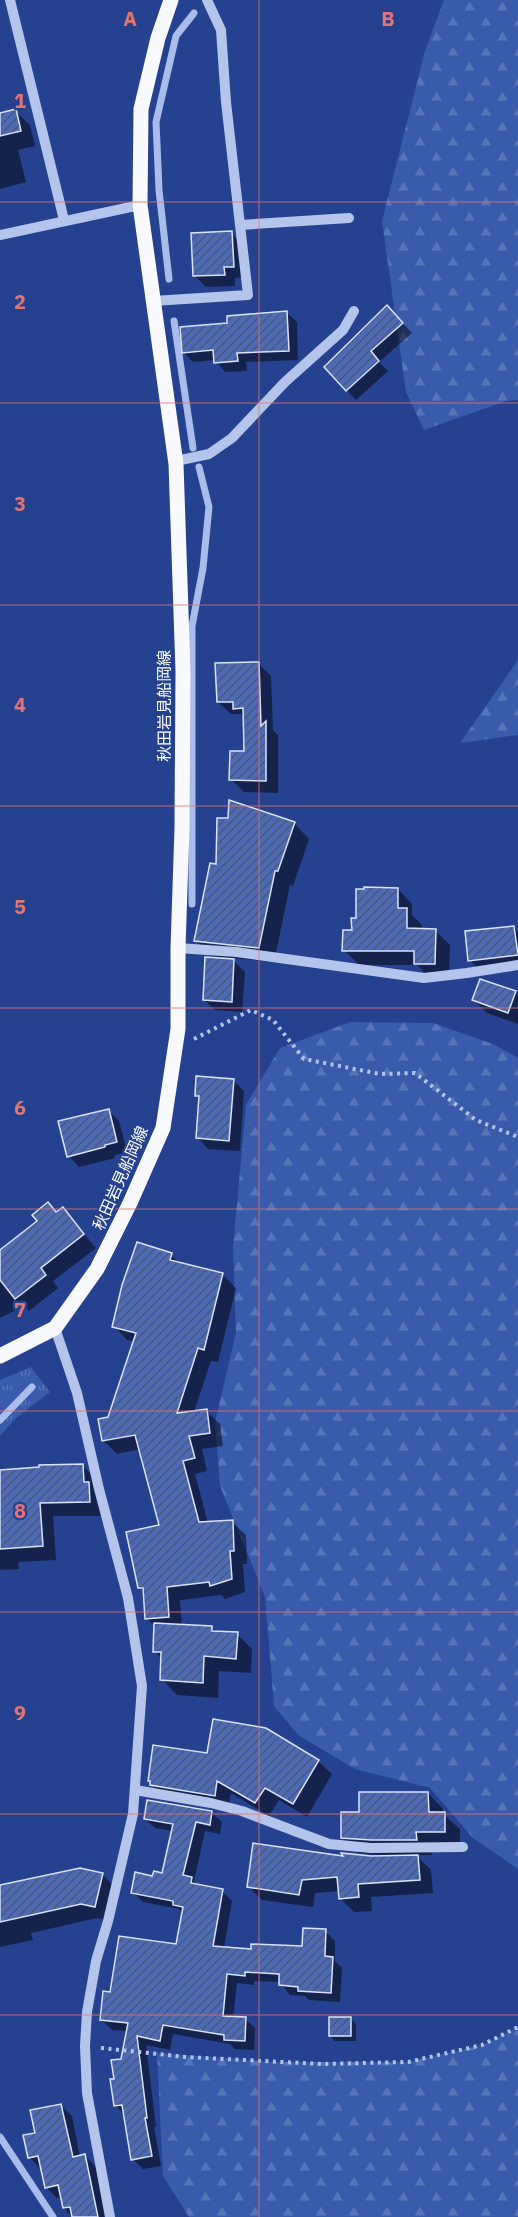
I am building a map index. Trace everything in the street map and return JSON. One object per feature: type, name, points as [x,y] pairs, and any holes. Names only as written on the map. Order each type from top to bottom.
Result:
[{"type":"main road","name":"秋田岩見船岡線","points":[[0,1356],[55,1328],[97,1269],[130,1203],[163,1128],[178,1029],[183,671],[176,461],[140,205],[141,109],[158,38],[171,0]]},
{"type":"street","points":[[10,0],[64,220]]},
{"type":"street","points":[[153,301],[248,295],[226,102],[221,30],[207,0]]},
{"type":"street","points":[[0,235],[140,205]]},
{"type":"street","points":[[240,225],[349,218]]},
{"type":"street","points":[[176,461],[209,454],[232,438],[285,382],[343,330],[354,310]]},
{"type":"street","points":[[178,948],[236,952],[424,978],[518,964]]},
{"type":"street","points":[[55,1328],[77,1392],[99,1489],[128,1598],[142,1686],[133,1814],[108,1921],[96,1961],[87,2012],[85,2046],[87,2093],[110,2217]]},
{"type":"street","points":[[135,1790],[211,1803],[242,1811],[329,1844],[371,1848],[463,1847]]},
{"type":"path","points":[[175,1049],[251,1010],[273,1020],[304,1059],[380,1074],[416,1073],[476,1120],[518,1137]]},
{"type":"path","points":[[85,2046],[186,2057],[321,2064],[408,2062],[482,2044],[518,2027]]},
{"type":"green space","points":[[444,0],[518,0],[518,400],[506,401],[424,430],[406,392],[382,221],[425,51]]},
{"type":"green space","points":[[518,660],[518,735],[460,743]]},
{"type":"green space","points":[[350,1022],[433,1023],[493,1044],[518,1058],[518,1869],[473,1838],[430,1788],[355,1769],[298,1735],[274,1706],[265,1597],[220,1486],[215,1422],[236,1333],[233,1247],[246,1105],[280,1048]]},
{"type":"green space","points":[[31,1367],[50,1392],[16,1418],[0,1436],[0,1380]]},
{"type":"green space","points":[[518,2027],[518,2217],[189,2217],[163,2176],[157,2053],[274,2062],[408,2062],[482,2045]]},
{"type":"building","points":[[16,109],[21,131],[0,136],[0,113]]},
{"type":"building","points":[[232,231],[234,267],[224,267],[225,275],[193,276],[191,233]]},
{"type":"building","points":[[387,305],[403,323],[371,351],[379,361],[346,391],[324,367]]},
{"type":"building","points":[[287,311],[289,351],[237,353],[238,361],[214,363],[213,350],[182,353],[180,327],[227,323],[227,316]]},
{"type":"building","points":[[259,662],[261,726],[266,721],[266,781],[229,780],[230,751],[244,751],[243,708],[233,709],[233,702],[217,702],[215,663]]},
{"type":"building","points":[[229,800],[295,822],[278,871],[275,871],[259,948],[194,941],[210,863],[216,864],[217,818],[228,818]]},
{"type":"building","points":[[364,887],[398,888],[398,908],[407,908],[407,928],[436,929],[435,964],[414,964],[414,951],[342,951],[343,930],[352,930],[351,918],[356,918],[356,889],[364,889]]},
{"type":"building","points":[[514,926],[518,955],[468,961],[465,931]]},
{"type":"building","points":[[205,957],[234,959],[232,1002],[203,1000]]},
{"type":"building","points":[[480,979],[516,991],[508,1013],[472,1000]]},
{"type":"building","points":[[196,1076],[234,1079],[229,1141],[196,1138],[199,1096],[195,1096]]},
{"type":"building","points":[[109,1109],[117,1142],[67,1157],[58,1121]]},
{"type":"building","points":[[48,1202],[56,1212],[63,1207],[84,1234],[41,1268],[46,1275],[15,1299],[0,1280],[0,1250],[37,1221],[32,1215]]},
{"type":"building","points":[[137,1242],[172,1253],[170,1260],[223,1273],[204,1350],[198,1348],[177,1413],[207,1409],[210,1433],[189,1436],[195,1458],[183,1461],[199,1522],[233,1520],[234,1551],[230,1551],[232,1579],[210,1586],[209,1582],[167,1587],[169,1617],[145,1619],[143,1588],[138,1588],[126,1532],[159,1525],[135,1435],[102,1441],[98,1419],[108,1417],[136,1333],[112,1327],[122,1285]]},
{"type":"building","points":[[83,1464],[84,1482],[89,1482],[90,1502],[40,1503],[43,1546],[0,1549],[0,1470],[39,1467],[39,1465]]},
{"type":"building","points":[[154,1623],[212,1626],[212,1631],[238,1632],[236,1659],[204,1656],[203,1683],[160,1680],[161,1652],[153,1652]]},
{"type":"building","points":[[213,1719],[266,1728],[319,1760],[293,1804],[265,1788],[255,1803],[217,1781],[215,1796],[150,1785],[148,1781],[153,1745],[207,1753]]},
{"type":"building","points":[[359,1792],[428,1792],[429,1812],[445,1812],[445,1832],[416,1832],[417,1840],[341,1838],[341,1812],[359,1812]]},
{"type":"building","points":[[147,1800],[212,1811],[210,1825],[196,1822],[183,1875],[192,1877],[191,1883],[223,1889],[213,1946],[251,1949],[251,1944],[302,1946],[303,1928],[326,1929],[325,1956],[333,1957],[331,1993],[298,1991],[298,1987],[279,1985],[279,1974],[245,1972],[245,1976],[227,1974],[223,2016],[246,2017],[245,2041],[224,2040],[224,2035],[163,2025],[160,2041],[137,2036],[147,2118],[145,2118],[152,2156],[131,2160],[122,2105],[114,2106],[110,2079],[114,2079],[111,2060],[121,2059],[128,2023],[100,2020],[103,1991],[110,1992],[119,1936],[176,1944],[183,1907],[173,1905],[173,1901],[131,1893],[135,1872],[152,1876],[154,1871],[162,1873],[173,1824],[144,1819]]},
{"type":"building","points":[[253,1843],[343,1856],[341,1853],[371,1856],[418,1855],[420,1880],[358,1884],[359,1897],[339,1899],[337,1877],[302,1880],[299,1895],[247,1887]]},
{"type":"building","points":[[80,1868],[103,1873],[95,1907],[81,1904],[0,1922],[0,1885]]},
{"type":"building","points":[[329,2017],[351,2017],[351,2036],[329,2036]]},
{"type":"building","points":[[61,2104],[73,2157],[85,2154],[98,2217],[72,2217],[70,2207],[63,2208],[58,2185],[45,2188],[38,2156],[28,2158],[23,2135],[35,2133],[30,2110]]},
{"type":"waterway","points":[[169,279],[159,190],[156,122],[176,36],[194,13]]},
{"type":"waterway","points":[[174,321],[193,448]]},
{"type":"waterway","points":[[192,904],[192,626],[203,568],[209,507],[199,467]]},
{"type":"waterway","points":[[0,1420],[32,1387]]},
{"type":"waterway","points":[[0,2137],[53,2217]]}]
